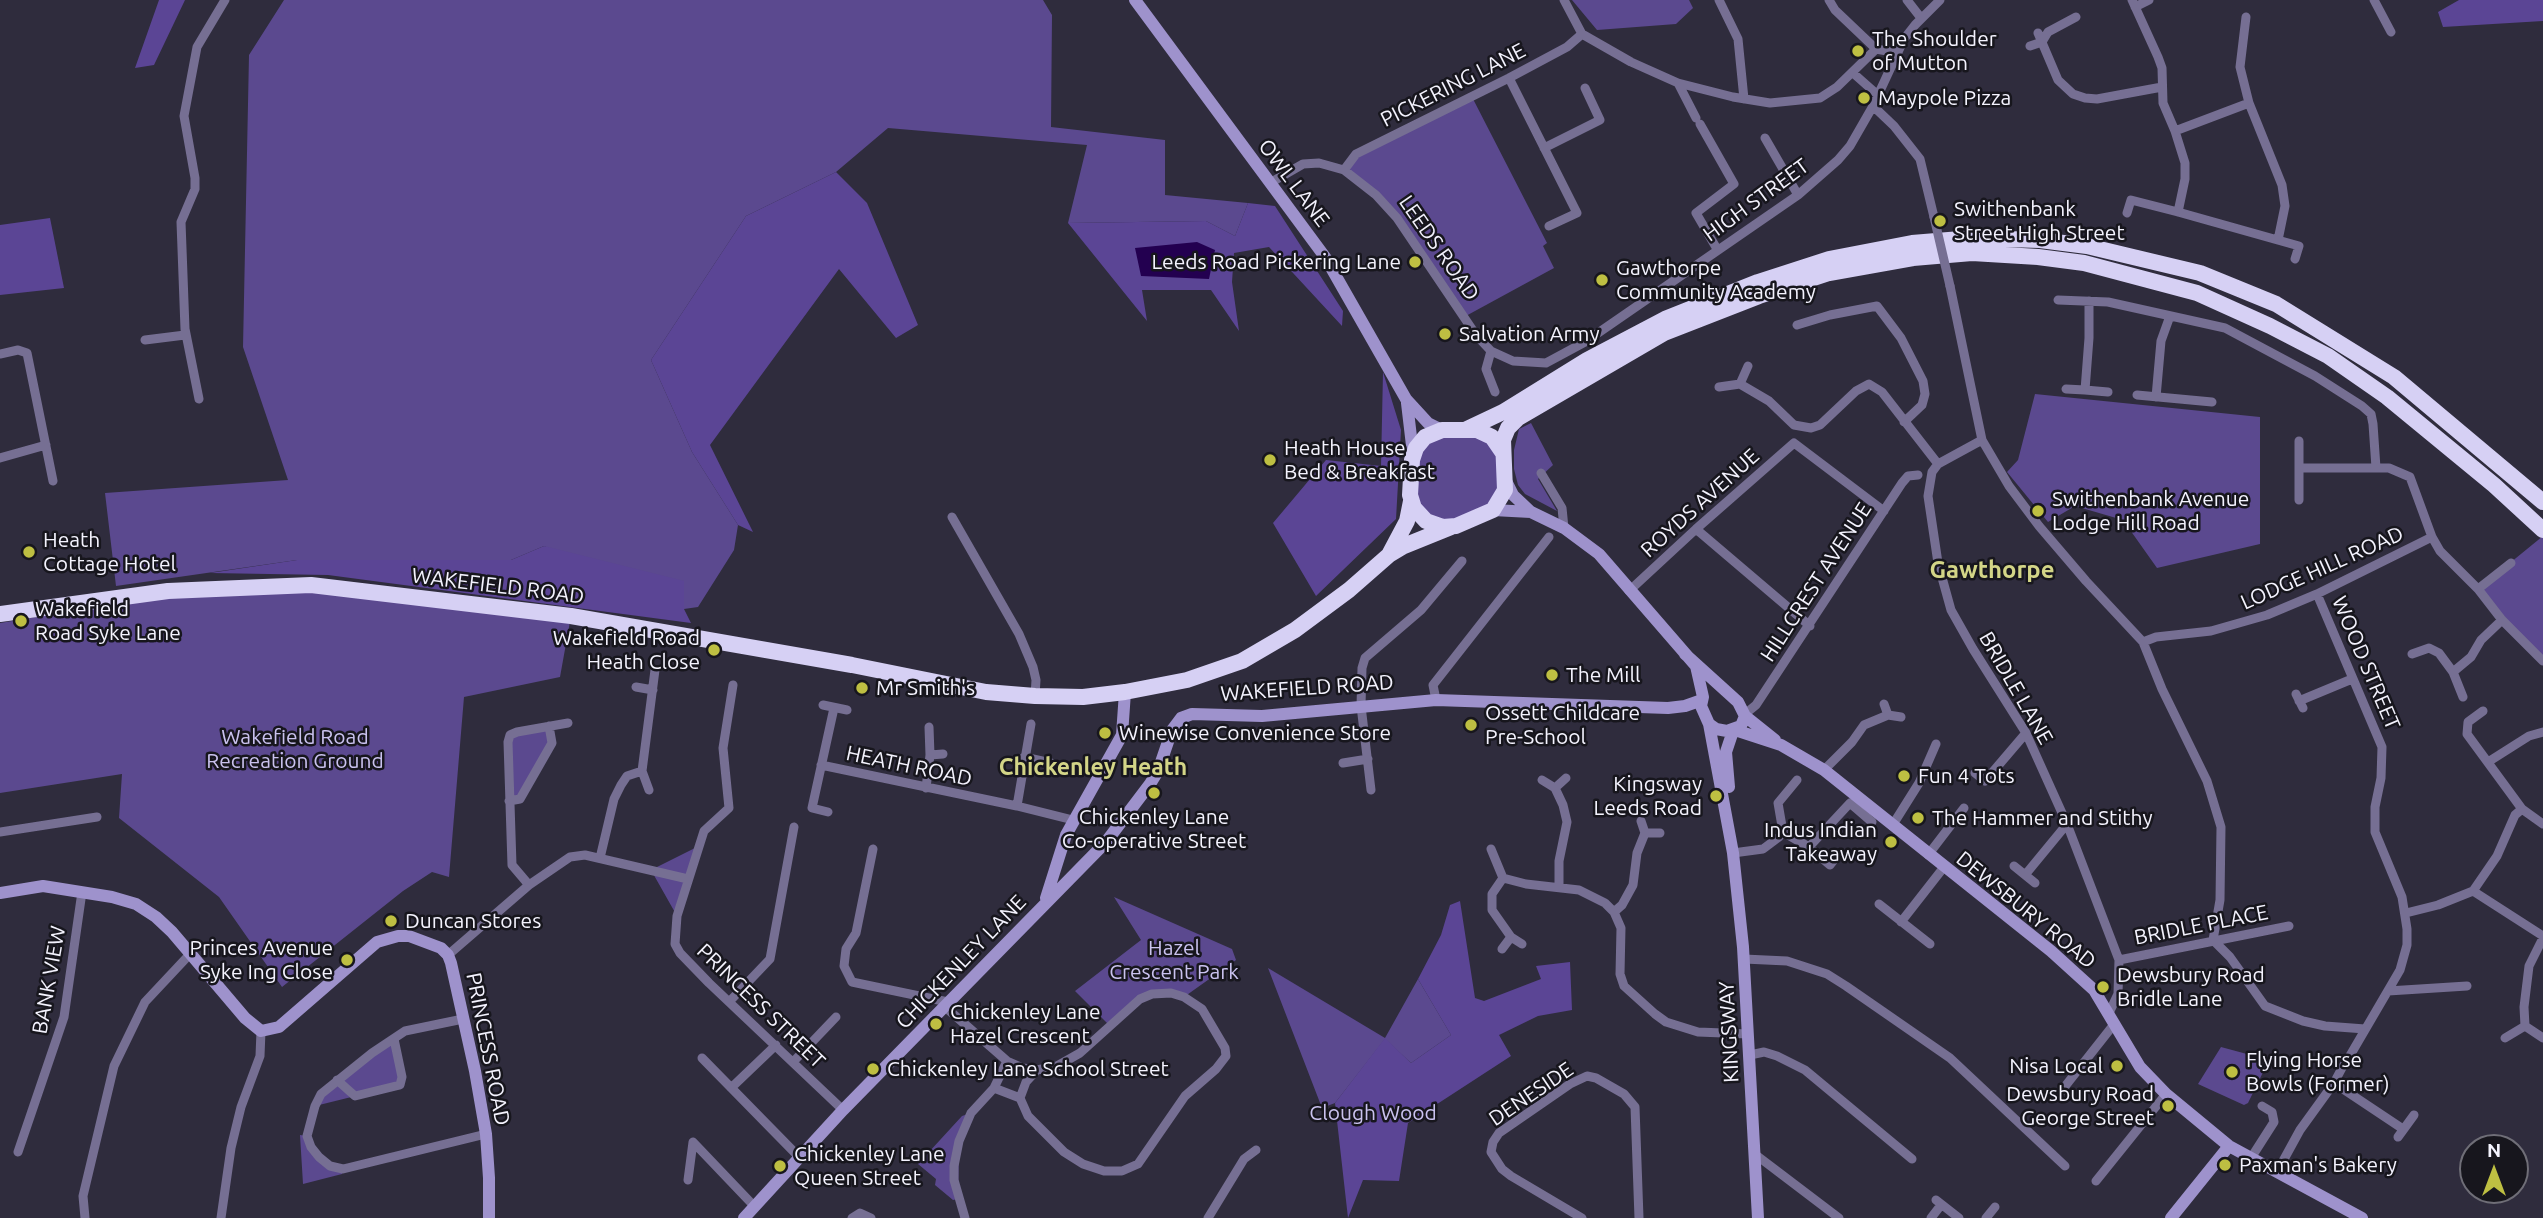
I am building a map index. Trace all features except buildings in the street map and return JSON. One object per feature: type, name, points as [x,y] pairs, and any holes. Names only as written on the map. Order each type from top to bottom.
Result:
[{"type":"highway","points":[[1467,429],[1503,412],[1587,360],[1665,319],[1758,282],[1829,259],[1912,243],[1973,238],[2039,240],[2087,246],[2200,272],[2276,304],[2394,377],[2543,502]]},
{"type":"highway","points":[[1389,555],[1404,545],[1493,509],[1503,496],[1506,481],[1503,440],[1508,428],[1518,418],[1664,333],[1759,296],[1829,274],[1913,258],[1972,253],[2084,263],[2197,293],[2270,326],[2328,356],[2387,397],[2494,485],[2543,530]]},
{"type":"highway","points":[[1389,555],[1407,521],[1411,501],[1413,454],[1425,438],[1442,430],[1477,430],[1492,437],[1503,453]]},
{"type":"highway","points":[[1411,501],[1419,516],[1426,521],[1434,526],[1451,527]]},
{"type":"highway","name":"WAKEFIELD ROAD","points":[[0,614],[167,591],[311,585],[571,616],[852,665],[986,692],[1083,697],[1187,680],[1242,661],[1295,630],[1349,590],[1389,555]]},
{"type":"street","points":[[199,399],[185,335],[181,222],[195,189],[195,178],[184,116],[197,47],[225,0]]},
{"type":"street","name":"OWL LANE","points":[[1135,0],[1325,257],[1406,399],[1428,423],[1442,430]]},
{"type":"street","points":[[1564,0],[1582,34],[1631,62],[1678,83],[1744,99],[1770,103],[1812,100],[1828,94],[1876,49]]},
{"type":"street","points":[[1719,0],[1738,39],[1744,99]]},
{"type":"street","points":[[1829,0],[1835,10],[1876,49],[1898,54]]},
{"type":"street","points":[[1907,0],[1921,18]]},
{"type":"street","name":"HIGH STREET","points":[[1491,351],[1513,361],[1529,364],[1562,356],[1798,195],[1850,146],[1879,96],[1905,39],[1921,18],[1940,0]]},
{"type":"street","points":[[2149,0],[2134,3],[2162,68],[2163,103],[2175,131],[2185,171],[2178,212]]},
{"type":"street","points":[[2374,0],[2391,32]]},
{"type":"street","points":[[2030,46],[2076,17]]},
{"type":"street","points":[[2246,18],[2240,67],[2249,103],[2282,185],[2285,206],[2278,240]]},
{"type":"street","points":[[2244,30],[2258,31]]},
{"type":"street","name":"PICKERING LANE","points":[[1344,170],[1356,154],[1567,47],[1582,34]]},
{"type":"street","points":[[2040,38],[2064,87],[2085,98],[2097,99],[2162,87]]},
{"type":"street","points":[[1853,72],[1879,96]]},
{"type":"street","points":[[1508,78],[1577,213],[1549,226]]},
{"type":"street","points":[[1678,83],[1734,184],[1696,213],[1717,249]]},
{"type":"street","points":[[1544,148],[1600,120],[1585,88]]},
{"type":"street","points":[[2175,131],[2249,103]]},
{"type":"street","points":[[1873,106],[1894,126],[1920,159],[1982,440],[2009,486],[2039,526],[2085,581],[2143,642],[2162,689],[2207,781],[2221,827],[2220,900],[2213,940],[2230,957],[2265,1006],[2302,1021],[2365,1029]]},
{"type":"street","points":[[1765,138],[1798,195]]},
{"type":"street","name":"LEEDS ROAD","points":[[1270,184],[1303,164],[1319,163],[1344,170],[1376,195],[1396,218],[1476,335],[1491,351]]},
{"type":"street","points":[[2127,214],[2131,200],[2178,212],[2299,246],[2295,259]]},
{"type":"street","points":[[2058,300],[2108,302],[2225,328],[2315,376],[2371,414],[2376,468]]},
{"type":"street","points":[[2085,390],[2089,301]]},
{"type":"street","points":[[1797,325],[1866,306],[1877,306],[1901,338],[1923,381],[1925,394],[1922,405],[1904,422]]},
{"type":"street","points":[[2156,397],[2161,341],[2170,316]]},
{"type":"street","points":[[145,340],[185,335]]},
{"type":"street","points":[[0,354],[18,350],[27,353],[53,481]]},
{"type":"street","points":[[1491,351],[1486,369],[1495,392]]},
{"type":"street","points":[[1740,384],[1748,366]]},
{"type":"street","points":[[1719,387],[1740,384],[1769,401],[1794,425],[1811,428],[1820,425],[1856,391],[1869,384],[1882,392],[1938,464],[1982,440]]},
{"type":"street","points":[[2066,389],[2108,392]]},
{"type":"street","points":[[2137,395],[2212,402]]},
{"type":"street","name":"OWL LANE","points":[[1406,399],[1413,454]]},
{"type":"street","points":[[2298,500],[2299,441]]},
{"type":"street","name":"ROYDS AVENUE","points":[[1629,590],[1794,443],[1884,511]]},
{"type":"street","points":[[0,458],[46,445]]},
{"type":"street","name":"BRIDLE LANE","points":[[1938,464],[1932,472],[1928,496],[1938,563],[1951,610],[2026,733],[2067,824],[2119,960],[2118,994],[2112,1018]]},
{"type":"street","points":[[2299,468],[2389,468],[2410,477],[2432,537],[2447,561],[2478,589],[2502,620],[2543,662]]},
{"type":"street","points":[[1541,473],[1562,508],[1564,528]]},
{"type":"street","name":"HILLCREST AVENUE","points":[[1745,715],[1756,705],[1810,626],[1908,475],[1918,475]]},
{"type":"street","points":[[1506,481],[1513,495],[1531,512],[1564,528],[1599,554],[1696,666],[1703,699]]},
{"type":"street","points":[[1493,509],[1531,512]]},
{"type":"street","points":[[952,517],[953,531],[1018,634],[1033,667],[1035,696]]},
{"type":"street","points":[[1696,528],[1810,626]]},
{"type":"street","points":[[1549,537],[1433,685],[1436,700],[1668,708],[1685,706],[1703,699]]},
{"type":"street","name":"LODGE HILL ROAD","points":[[2143,642],[2156,637],[2211,631],[2242,623],[2317,594],[2432,537]]},
{"type":"street","points":[[1371,790],[1362,706],[1362,668],[1365,658],[1421,610],[1462,561]]},
{"type":"street","points":[[2478,589],[2511,564]]},
{"type":"street","name":"WOOD STREET","points":[[2277,1172],[2300,1130],[2334,1083],[2388,992],[2404,957],[2407,937],[2402,897],[2375,832],[2382,747],[2317,594]]},
{"type":"street","points":[[2453,672],[2471,657],[2481,639],[2502,620]]},
{"type":"street","points":[[2412,654],[2424,649],[2434,650],[2453,672],[2463,696]]},
{"type":"street","points":[[1668,708],[1695,715],[1721,731],[1734,730],[1741,726],[1745,715],[1738,702],[1685,654]]},
{"type":"street","points":[[649,790],[642,771],[655,670]]},
{"type":"street","points":[[2299,701],[2352,679]]},
{"type":"street","points":[[688,879],[704,831],[729,808],[723,748],[733,685]]},
{"type":"street","points":[[636,687],[653,690]]},
{"type":"street","points":[[1708,723],[1701,706],[1703,699],[1708,692],[1723,690]]},
{"type":"street","points":[[1042,906],[1058,862],[1060,848],[1073,820],[1122,735],[1125,692]]},
{"type":"street","name":"WAKEFIELD ROAD","points":[[1181,718],[1192,715],[1262,716],[1436,700]]},
{"type":"street","points":[[1884,704],[1888,715]]},
{"type":"street","name":"HEATH ROAD","points":[[823,705],[847,710]]},
{"type":"street","name":"HEATH ROAD","points":[[828,812],[812,808],[834,708]]},
{"type":"street","points":[[2483,711],[2468,722],[2466,734],[2522,809],[2543,824]]},
{"type":"street","name":"DEWSBURY ROAD","points":[[1745,715],[1781,745],[1824,770],[2094,990],[2140,1067],[2166,1094],[2230,1146],[2362,1218]]},
{"type":"street","points":[[1824,770],[1852,743],[1864,725],[1888,715],[1901,717]]},
{"type":"street","name":"CHICKENLEY LANE","points":[[744,1218],[843,1110],[1106,842],[1158,771],[1172,730],[1181,718]]},
{"type":"street","points":[[529,886],[513,865],[508,741],[510,735],[568,723]]},
{"type":"street","name":"KINGSWAY","points":[[1708,723],[1713,736],[1732,848],[1744,959],[1758,1218]]},
{"type":"street","points":[[1017,806],[1031,724]]},
{"type":"street","points":[[509,801],[520,799],[552,743],[550,726]]},
{"type":"street","points":[[926,788],[930,755],[929,727]]},
{"type":"street","name":"DEWSBURY ROAD","points":[[1734,730],[1781,745]]},
{"type":"street","name":"KINGSWAY","points":[[1732,848],[1726,752],[1734,730]]},
{"type":"street","points":[[2488,762],[2529,736],[2543,732]]},
{"type":"street","points":[[1975,773],[1985,781],[2026,733]]},
{"type":"street","points":[[1892,826],[1919,783],[1936,744]]},
{"type":"street","points":[[930,755],[943,754]]},
{"type":"street","points":[[1024,757],[1051,763]]},
{"type":"street","points":[[1343,763],[1368,759]]},
{"type":"street","name":"HEATH ROAD","points":[[821,765],[1073,820]]},
{"type":"street","points":[[600,858],[617,792],[628,776],[642,771]]},
{"type":"street","points":[[1555,788],[1566,778]]},
{"type":"street","points":[[1542,780],[1555,788],[1567,822],[1559,861],[1559,886]]},
{"type":"street","points":[[1783,832],[1778,803],[1797,780]]},
{"type":"street","points":[[1809,847],[1850,803],[1872,822]]},
{"type":"street","points":[[1928,855],[1964,808]]},
{"type":"street","points":[[2406,913],[2438,905],[2473,891],[2497,856],[2515,815],[2522,809]]},
{"type":"street","points":[[0,832],[97,817]]},
{"type":"street","points":[[1614,912],[1629,895],[1637,853],[1645,833],[1641,821]]},
{"type":"street","points":[[2025,875],[2067,824]]},
{"type":"street","points":[[729,1002],[770,959],[794,827]]},
{"type":"street","points":[[1732,848],[1763,849],[1783,832]]},
{"type":"street","points":[[1783,832],[1809,847],[1830,865],[1837,856]]},
{"type":"street","points":[[1645,833],[1660,833]]},
{"type":"street","points":[[873,849],[856,933],[846,948],[844,966],[852,982],[946,1004],[1007,1061],[1023,1068],[1037,1070],[1057,1066],[1080,1053],[1140,999],[1163,992],[1184,997],[1202,1009],[1225,1048],[1226,1056],[1216,1069],[1185,1096],[1138,1164],[1122,1171],[1104,1171],[1083,1164],[1064,1152],[1028,1116],[1020,1098],[1026,1082],[1037,1070]]},
{"type":"street","points":[[1491,849],[1503,878]]},
{"type":"street","name":"PRINCESS ROAD","points":[[489,1218],[486,1134],[448,955],[529,886],[570,857],[585,855],[688,879]]},
{"type":"street","points":[[1058,862],[1072,874]]},
{"type":"street","points":[[2014,866],[2035,883]]},
{"type":"street","points":[[1901,922],[1944,867]]},
{"type":"street","points":[[1503,878],[1589,893],[1605,903],[1614,912],[1621,928],[1620,974],[1624,986],[1666,1022],[1698,1032],[1748,1034]]},
{"type":"street","points":[[1503,878],[1492,894],[1492,910],[1495,918],[1511,937],[1522,944]]},
{"type":"street","name":"PRINCESS STREET","points":[[688,879],[677,916],[675,944],[680,953],[843,1110]]},
{"type":"street","points":[[0,893],[43,886],[112,897],[136,904],[172,932],[245,1018],[261,1031]]},
{"type":"street","points":[[2473,891],[2543,937],[2529,966],[2524,1007],[2525,1026]]},
{"type":"street","name":"BANK VIEW","points":[[18,1152],[64,1017],[82,892]]},
{"type":"street","points":[[1879,904],[1930,944]]},
{"type":"street","name":"BRIDLE PLACE","points":[[2119,960],[2289,926]]},
{"type":"street","points":[[261,1031],[279,1027],[366,950],[388,938],[397,936],[420,939],[448,955]]},
{"type":"street","points":[[1502,949],[1511,937]]},
{"type":"street","points":[[85,1218],[83,1196],[114,1066],[145,1002],[190,954]]},
{"type":"street","points":[[1744,959],[1787,961],[1827,975],[1846,986],[1950,1058],[2065,1166]]},
{"type":"street","points":[[2388,992],[2466,986]]},
{"type":"street","points":[[794,1061],[836,1017]]},
{"type":"street","points":[[2059,1094],[2112,1018]]},
{"type":"street","points":[[463,1019],[405,1031],[337,1080],[321,1094],[312,1114],[307,1136],[311,1147],[330,1167],[343,1169],[486,1134]]},
{"type":"street","points":[[2505,1038],[2525,1026]]},
{"type":"street","points":[[2525,1026],[2543,1038]]},
{"type":"street","points":[[221,1218],[231,1148],[241,1107],[260,1056],[261,1031]]},
{"type":"street","points":[[337,1080],[355,1096],[400,1085],[402,1077],[394,1039]]},
{"type":"street","points":[[731,1088],[776,1045]]},
{"type":"street","points":[[1750,1055],[1764,1052],[1791,1062],[1819,1081],[1912,1159]]},
{"type":"street","points":[[702,1058],[799,1157]]},
{"type":"street","points":[[965,1218],[954,1180],[956,1153],[971,1114],[994,1088],[1007,1061]]},
{"type":"street","name":"DENESIDE","points":[[1583,1218],[1511,1176],[1502,1169],[1491,1152],[1499,1133],[1570,1084],[1587,1076],[1596,1078],[1624,1094],[1635,1107],[1639,1218]]},
{"type":"street","points":[[2334,1083],[2401,1133],[2414,1115]]},
{"type":"street","points":[[994,1088],[1020,1098]]},
{"type":"street","points":[[2096,1181],[2166,1094]]},
{"type":"street","points":[[2251,1158],[2274,1122],[2272,1112],[2262,1106]]},
{"type":"street","points":[[688,1180],[693,1142],[755,1207]]},
{"type":"street","points":[[2171,1218],[2230,1146]]},
{"type":"street","points":[[1208,1218],[1244,1159],[1256,1150]]},
{"type":"street","points":[[1756,1155],[1839,1218]]},
{"type":"street","points":[[1931,1218],[1939,1202],[1959,1218]]},
{"type":"street","points":[[1986,1218],[1995,1207]]},
{"type":"street","points":[[852,1218],[860,1213],[871,1218]]},
{"type":"green space","points":[[159,0],[185,0],[154,65],[135,68]]},
{"type":"green space","points":[[284,0],[1043,0],[1052,15],[1051,127],[1165,140],[1165,195],[1248,203],[1235,236],[1206,221],[1068,223],[1087,145],[888,128],[836,172],[746,216],[651,360],[692,452],[738,525],[734,550],[698,607],[684,609],[544,546],[511,560],[297,560],[116,586],[105,493],[288,480],[243,347],[249,55]]},
{"type":"green space","points":[[1572,0],[1689,0],[1693,8],[1676,24],[1597,30]]},
{"type":"green space","points":[[2459,0],[2543,0],[2543,21],[2443,27],[2438,12]]},
{"type":"green space","points":[[1472,97],[1547,243],[1543,246],[1554,268],[1464,317],[1397,218],[1344,170],[1356,154]]},
{"type":"green space","points":[[836,172],[867,203],[918,325],[896,338],[839,269],[710,445],[753,532],[738,525],[692,452],[651,360],[746,216]]},
{"type":"green space","points":[[1248,203],[1275,206],[1343,311],[1342,326],[1269,247],[1234,253],[1232,282],[1239,331],[1211,290],[1142,290],[1147,321],[1068,223],[1206,221],[1235,236]]},
{"type":"green space","points":[[50,218],[64,288],[0,295],[0,225]]},
{"type":"green space","points":[[1383,372],[1401,430],[1396,519],[1316,596],[1273,523],[1326,460],[1381,466]]},
{"type":"green space","points":[[2035,394],[2260,417],[2260,544],[2157,568],[2123,520],[2075,506],[2048,522],[2007,472],[2018,460]]},
{"type":"green space","points":[[1531,423],[1553,465],[1538,479],[1557,511],[1525,494],[1518,485],[1514,469],[1514,450],[1519,429]]},
{"type":"green space","points":[[1453,429],[1498,444],[1503,497],[1443,527],[1411,501],[1416,448]]},
{"type":"green space","points":[[2543,536],[2543,661],[2478,589]]},
{"type":"green space","points":[[544,546],[684,581],[684,609],[691,623],[328,575],[210,573],[297,560],[511,560]]},
{"type":"green space","name":"Wakefield Road Recreation Ground","points":[[311,585],[571,616],[560,677],[464,697],[449,877],[432,872],[403,891],[282,987],[219,897],[119,818],[122,774],[0,793],[0,623],[85,609],[82,602]]},
{"type":"green space","points":[[549,726],[552,743],[520,799],[509,801],[510,735]]},
{"type":"green space","points":[[699,846],[677,916],[651,870]]},
{"type":"green space","name":"Hazel Crescent Park","points":[[1114,897],[1232,949],[1236,960],[1184,997],[1152,994],[1109,1025],[1075,991],[1141,940]]},
{"type":"green space","name":"Clough Wood","points":[[1460,901],[1475,998],[1484,1001],[1541,979],[1536,966],[1570,962],[1572,1010],[1538,1016],[1499,1035],[1511,1056],[1408,1123],[1399,1181],[1363,1180],[1348,1218],[1335,1103],[1385,1038],[1411,1063],[1451,1035],[1418,979],[1441,935],[1450,905]]},
{"type":"green space","points":[[1268,968],[1385,1038],[1418,979],[1451,1035],[1411,1063],[1385,1039],[1335,1103],[1322,1108]]},
{"type":"green space","points":[[394,1039],[400,1085],[315,1106],[321,1094]]},
{"type":"green space","points":[[2221,1047],[2269,1060],[2248,1103],[2244,1105],[2198,1084]]},
{"type":"green space","points":[[971,1113],[959,1141],[958,1199],[953,1200],[935,1185],[936,1179],[918,1164],[962,1116]]},
{"type":"green space","points":[[300,1135],[307,1136],[319,1157],[343,1169],[342,1174],[303,1184]]},
{"type":"shaded area","points":[[1197,242],[1215,250],[1209,279],[1141,276],[1135,248]]},
{"type":"place","name":"The Shoulder of Mutton","points":[[1858,51]]},
{"type":"place","name":"Maypole Pizza","points":[[1864,98]]},
{"type":"place","name":"Swithenbank Street High Street","points":[[1940,221]]},
{"type":"place","name":"Leeds Road Pickering Lane","points":[[1415,262]]},
{"type":"place","name":"Gawthorpe Community Academy","points":[[1602,280]]},
{"type":"place","name":"Salvation Army","points":[[1445,334]]},
{"type":"place","name":"Heath House Bed & Breakfast","points":[[1270,460]]},
{"type":"place","name":"Swithenbank Avenue Lodge Hill Road","points":[[2038,511]]},
{"type":"place","name":"Heath Cottage Hotel","points":[[29,552]]},
{"type":"place","name":"Wakefield Road Syke Lane","points":[[21,621]]},
{"type":"place","name":"Wakefield Road Heath Close","points":[[714,650]]},
{"type":"place","name":"The Mill","points":[[1552,675]]},
{"type":"place","name":"Mr Smith's","points":[[862,688]]},
{"type":"place","name":"Ossett Childcare Pre-School","points":[[1471,725]]},
{"type":"place","name":"Winewise Convenience Store","points":[[1105,733]]},
{"type":"place","name":"Fun 4 Tots","points":[[1904,776]]},
{"type":"place","name":"Chickenley Lane Co-operative Street","points":[[1154,793]]},
{"type":"place","name":"Kingsway Leeds Road","points":[[1716,796]]},
{"type":"place","name":"The Hammer and Stithy","points":[[1918,818]]},
{"type":"place","name":"Indus Indian Takeaway","points":[[1891,842]]},
{"type":"place","name":"Duncan Stores","points":[[391,921]]},
{"type":"place","name":"Princes Avenue Syke Ing Close","points":[[347,960]]},
{"type":"place","name":"Dewsbury Road Bridle Lane","points":[[2103,987]]},
{"type":"place","name":"Chickenley Lane Hazel Crescent","points":[[936,1024]]},
{"type":"place","name":"Nisa Local","points":[[2117,1066]]},
{"type":"place","name":"Chickenley Lane School Street","points":[[873,1069]]},
{"type":"place","name":"Flying Horse Bowls (Former)","points":[[2232,1072]]},
{"type":"place","name":"Dewsbury Road George Street","points":[[2168,1106]]},
{"type":"place","name":"Paxman's Bakery","points":[[2225,1165]]},
{"type":"place","name":"Chickenley Lane Queen Street","points":[[780,1166]]},
{"type":"district","name":"Gawthorpe","points":[[1992,570]]},
{"type":"district","name":"Chickenley Heath","points":[[1093,767]]}]
